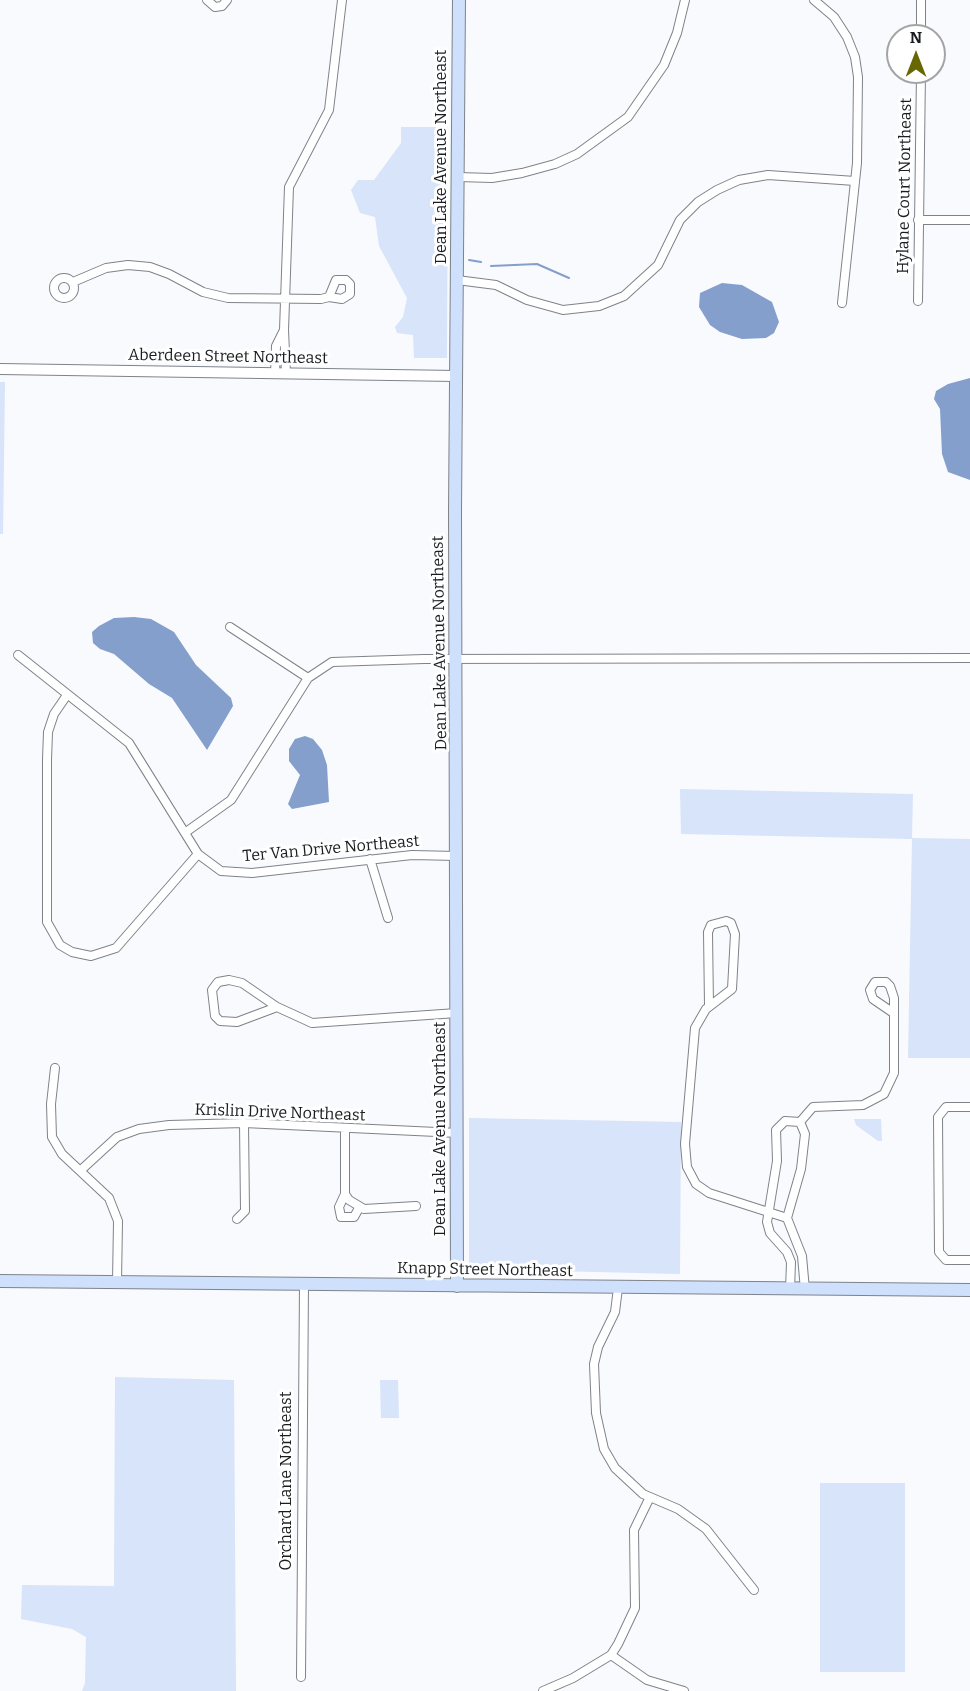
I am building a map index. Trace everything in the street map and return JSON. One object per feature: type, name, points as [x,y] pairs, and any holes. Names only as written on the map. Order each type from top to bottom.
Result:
[{"type":"main road","name":"Dean Lake Avenue Northeast","points":[[457,1286],[456,376],[459,0]]},
{"type":"main road","name":"Knapp Street Northeast","points":[[0,1281],[970,1290]]},
{"type":"street","points":[[207,0],[215,8],[222,6],[226,0]]},
{"type":"street","points":[[281,374],[289,187],[329,110],[342,0]]},
{"type":"street","points":[[459,177],[492,178],[555,164],[577,154],[628,117],[664,65],[677,33],[685,0]]},
{"type":"street","points":[[814,0],[834,17],[847,37],[855,57],[859,97],[855,181],[842,303]]},
{"type":"street","points":[[921,0],[921,24]]},
{"type":"street","name":"Hylane Court Northeast","points":[[918,301],[918,220],[922,164],[921,84]]},
{"type":"street","points":[[457,280],[496,285],[527,300],[563,310],[599,306],[624,296],[658,265],[680,220],[698,202],[717,190],[739,180],[768,175],[855,181]]},
{"type":"street","points":[[918,220],[970,220]]},
{"type":"street","points":[[73,282],[106,268],[128,265],[150,267],[216,297],[286,299],[329,297]]},
{"type":"street","name":"Aberdeen Street Northeast","points":[[0,369],[456,376]]},
{"type":"street","points":[[230,627],[308,678]]},
{"type":"street","name":"Ter Van Drive Northeast","points":[[18,655],[129,742],[186,831],[198,854],[221,871],[252,873],[412,855],[457,856]]},
{"type":"street","points":[[186,831],[231,800],[308,678],[332,662],[970,658]]},
{"type":"street","points":[[67,695],[54,714],[48,732],[47,922],[60,945],[72,952],[91,956],[102,955],[116,948],[198,854]]},
{"type":"street","points":[[370,859],[388,918]]},
{"type":"street","points":[[709,1006],[706,942],[711,925],[726,921],[731,923],[735,934],[732,990],[709,1006],[695,1028],[685,1144],[687,1167],[696,1184],[709,1194],[787,1218]]},
{"type":"street","points":[[277,1006],[228,1023],[215,1016],[212,990],[218,982],[229,980],[242,983],[277,1006],[312,1023],[457,1013]]},
{"type":"street","points":[[800,1122],[813,1107],[863,1105],[884,1094],[894,1073],[896,1043],[892,1012]]},
{"type":"street","points":[[55,1068],[50,1112],[51,1137],[62,1154],[109,1197],[118,1221],[117,1282]]},
{"type":"street","points":[[970,1107],[946,1107],[938,1117],[939,1254],[948,1260],[970,1260]]},
{"type":"street","points":[[790,1290],[791,1262],[787,1252],[768,1230],[769,1200],[777,1161],[776,1130],[785,1121],[800,1122]]},
{"type":"street","points":[[800,1122],[805,1134],[801,1169],[787,1218],[802,1256],[805,1290]]},
{"type":"street","points":[[237,1219],[245,1211],[244,1123]]},
{"type":"street","name":"Krislin Drive Northeast","points":[[81,1170],[105,1146],[126,1132],[169,1125],[244,1123],[345,1130],[458,1133]]},
{"type":"street","points":[[345,1130],[345,1194],[339,1207],[341,1217],[354,1217],[359,1208]]},
{"type":"street","points":[[345,1194],[359,1208],[416,1206]]},
{"type":"street","name":"Orchard Lane Northeast","points":[[301,1677],[304,1284]]},
{"type":"street","points":[[618,1288],[615,1312],[598,1347],[594,1364],[596,1413],[604,1449],[615,1468],[650,1497],[678,1509],[706,1529],[754,1590]]},
{"type":"street","points":[[543,1691],[573,1678],[611,1655],[635,1608],[634,1530],[650,1497]]},
{"type":"street","points":[[611,1655],[647,1680],[684,1691]]},
{"type":"shaded area","points":[[401,127],[448,127],[447,358],[414,358],[413,335],[397,333],[395,327],[403,317],[407,298],[379,246],[375,217],[360,213],[351,190],[358,180],[374,180],[401,143]]},
{"type":"shaded area","points":[[0,382],[5,382],[3,534],[0,534]]},
{"type":"shaded area","points":[[680,789],[913,794],[912,838],[970,839],[970,1058],[908,1058],[912,839],[681,834]]},
{"type":"shaded area","points":[[469,1118],[681,1122],[680,1274],[469,1269]]},
{"type":"shaded area","points":[[854,1119],[881,1119],[882,1141],[878,1141],[856,1125]]},
{"type":"shaded area","points":[[115,1377],[234,1380],[236,1691],[82,1691],[85,1683],[86,1637],[72,1629],[21,1619],[22,1585],[114,1586]]},
{"type":"shaded area","points":[[380,1380],[398,1380],[399,1418],[381,1418]]},
{"type":"shaded area","points":[[820,1483],[905,1483],[905,1672],[820,1672]]},
{"type":"water","points":[[722,283],[742,285],[772,302],[779,322],[774,333],[766,338],[742,339],[720,332],[710,325],[699,307],[700,293]]},
{"type":"water","points":[[970,378],[970,480],[948,472],[942,454],[940,409],[934,399],[936,391],[948,384]]},
{"type":"water","points":[[114,618],[151,619],[174,632],[196,665],[231,698],[233,706],[207,750],[172,698],[149,684],[114,654],[100,649],[93,643],[92,632],[99,626]]},
{"type":"water","points":[[305,736],[313,739],[322,750],[327,765],[329,802],[292,809],[288,804],[300,775],[289,761],[289,749],[295,739]]},
{"type":"waterway","points":[[469,260],[481,262]]},
{"type":"waterway","points":[[491,266],[537,264],[569,278]]}]
